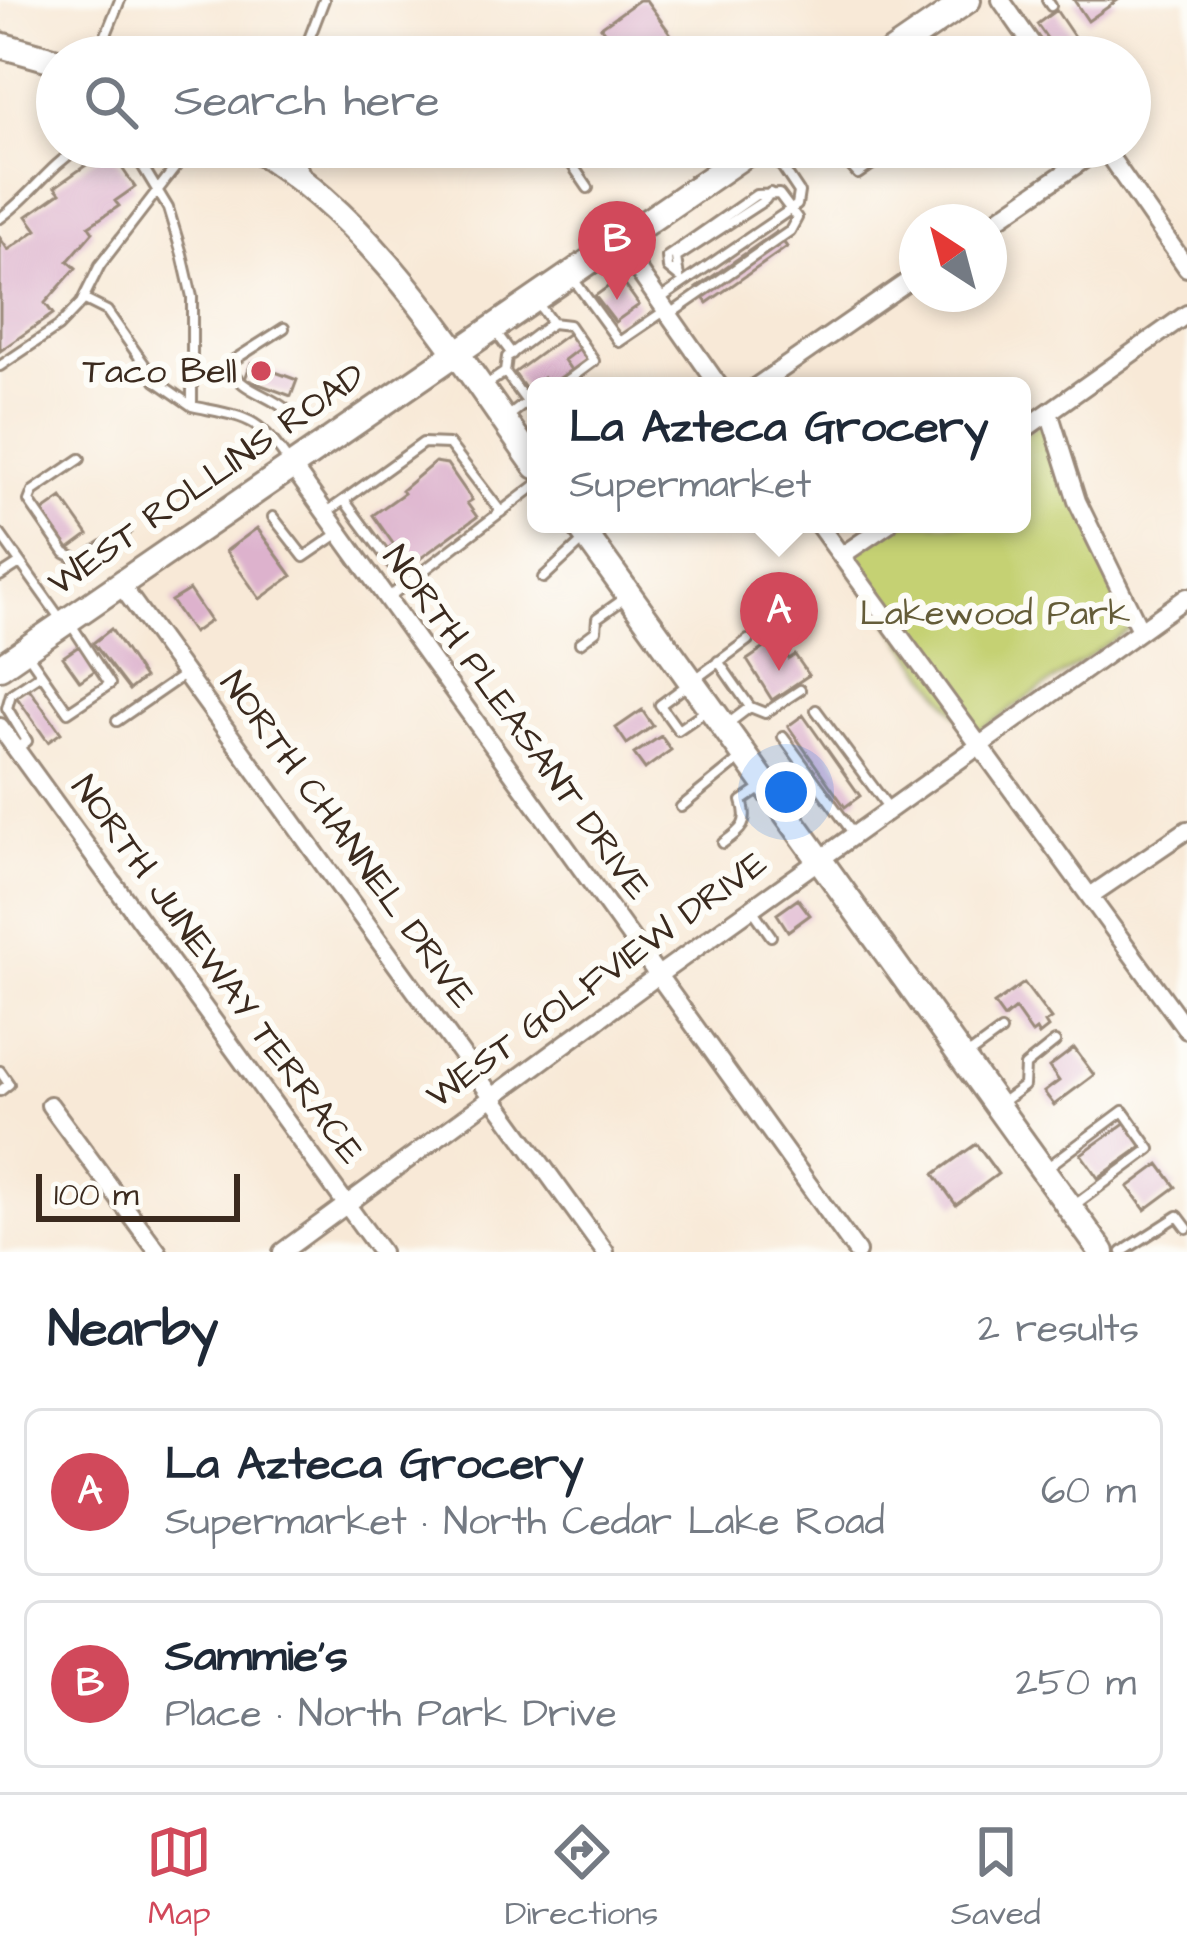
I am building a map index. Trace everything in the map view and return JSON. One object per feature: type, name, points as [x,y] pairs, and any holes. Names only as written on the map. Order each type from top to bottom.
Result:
[{"type":"main road","points":[[916,36],[968,0]]},
{"type":"main road","points":[[0,45],[36,56]]},
{"type":"main road","points":[[280,168],[360,231],[527,453]]},
{"type":"main road","name":"WEST ROLLINS ROAD","points":[[0,667],[725,168]]},
{"type":"main road","points":[[584,533],[1102,1252]]},
{"type":"street","points":[[1001,0],[1023,36]]},
{"type":"street","points":[[1007,213],[1072,168]]},
{"type":"street","points":[[1117,168],[1187,268]]},
{"type":"street","points":[[618,242],[713,377]]},
{"type":"street","points":[[770,377],[899,287]]},
{"type":"street","points":[[1031,425],[1187,314]]},
{"type":"street","points":[[1049,412],[1077,501],[1140,630]]},
{"type":"street","name":"NORTH PLEASANT DRIVE","points":[[291,465],[857,1252]]},
{"type":"street","points":[[824,533],[1187,1030]]},
{"type":"street","points":[[841,556],[874,533]]},
{"type":"street","name":"NORTH CHANNEL DRIVE","points":[[120,584],[605,1252]]},
{"type":"street","name":"WEST GOLFVIEW DRIVE","points":[[282,1252],[491,1096],[1187,596]]},
{"type":"street","name":"NORTH JUNEWAY TERRACE","points":[[0,728],[381,1252]]},
{"type":"street","points":[[1090,896],[1187,830]]},
{"type":"street","points":[[50,1105],[158,1252]]},
{"type":"lane","points":[[105,36],[120,0]]},
{"type":"lane","points":[[310,36],[324,0]]},
{"type":"lane","points":[[0,218],[22,202],[51,168]]},
{"type":"lane","points":[[145,168],[168,208],[192,297],[192,406]]},
{"type":"lane","points":[[0,366],[58,327],[83,299],[100,265],[176,168]]},
{"type":"lane","points":[[302,168],[315,195]]},
{"type":"lane","points":[[574,168],[588,188]]},
{"type":"lane","points":[[664,308],[684,279],[801,200],[783,168]]},
{"type":"lane","points":[[570,275],[619,343],[664,308],[790,231],[797,218],[778,194],[770,192],[765,200],[676,258],[684,279]]},
{"type":"lane","points":[[83,299],[107,311],[156,381],[192,406],[242,417],[267,430],[291,465]]},
{"type":"lane","points":[[535,299],[552,323]]},
{"type":"lane","points":[[481,389],[505,372],[507,357],[552,323],[569,325],[594,361],[572,377]]},
{"type":"lane","points":[[284,328],[234,359],[230,367],[238,381],[275,399],[288,411]]},
{"type":"lane","points":[[493,328],[512,354]]},
{"type":"lane","points":[[505,372],[527,394]]},
{"type":"lane","points":[[503,420],[527,403]]},
{"type":"lane","points":[[325,514],[423,443],[449,444],[501,512]]},
{"type":"lane","points":[[80,459],[33,491],[29,501],[64,553],[80,561],[125,531]]},
{"type":"lane","points":[[386,599],[527,492]]},
{"type":"lane","points":[[344,500],[406,584]]},
{"type":"lane","points":[[273,517],[304,557],[339,533]]},
{"type":"lane","points":[[543,578],[561,564],[581,533]]},
{"type":"lane","points":[[0,534],[110,684],[68,712],[25,650]]},
{"type":"lane","points":[[0,576],[20,562]]},
{"type":"lane","points":[[580,643],[596,632],[597,618],[629,595]]},
{"type":"lane","points":[[748,640],[660,705],[678,730],[750,706]]},
{"type":"lane","points":[[718,662],[750,706],[765,713],[800,690]]},
{"type":"lane","points":[[16,749],[27,742],[7,708],[11,694],[41,674]]},
{"type":"lane","points":[[117,721],[185,674]]},
{"type":"lane","points":[[816,710],[890,808]]},
{"type":"lane","points":[[783,737],[854,834]]},
{"type":"lane","points":[[681,807],[744,755]]},
{"type":"lane","points":[[723,843],[744,828],[747,815],[742,801],[766,785]]},
{"type":"lane","points":[[751,908],[771,936]]},
{"type":"lane","points":[[963,1058],[1001,1031]]},
{"type":"lane","points":[[997,1106],[1024,1086],[1025,1066],[1055,1042]]},
{"type":"lane","points":[[0,1071],[9,1084],[0,1090]]},
{"type":"lane","points":[[1043,1170],[1123,1111],[1150,1149],[1070,1208]]},
{"type":"lane","points":[[1122,1252],[1178,1216],[1187,1228]]},
{"type":"green space","name":"Lakewood Park","points":[[1041,422],[1137,624],[972,736],[844,560],[882,533],[1031,533],[1031,429]]},
{"type":"building","points":[[639,0],[646,0],[672,36],[607,36],[601,27]]},
{"type":"building","points":[[1074,0],[1118,0],[1088,21]]},
{"type":"building","points":[[1056,10],[1074,36],[1045,36],[1037,24]]},
{"type":"building","points":[[82,168],[122,168],[135,187],[115,201],[119,206],[89,226],[93,232],[68,261],[76,268],[45,303],[53,314],[0,351],[0,238],[8,250],[37,230],[27,216],[60,193],[55,187]]},
{"type":"building","points":[[776,232],[787,247],[707,303],[696,288]]},
{"type":"building","points":[[620,278],[639,305],[615,322],[595,296]]},
{"type":"building","points":[[569,333],[580,348],[564,360],[571,370],[561,377],[527,377],[527,391],[514,373]]},
{"type":"building","name":"Taco Bell","points":[[251,363],[297,380],[291,396],[245,379]]},
{"type":"building","points":[[435,462],[447,464],[472,500],[467,503],[477,517],[410,566],[405,560],[396,567],[385,552],[394,545],[373,515]]},
{"type":"building","points":[[62,498],[88,535],[69,549],[42,512]]},
{"type":"building","points":[[257,528],[292,576],[260,599],[226,551]]},
{"type":"building","points":[[189,590],[210,621],[193,633],[171,601]]},
{"type":"building","points":[[111,629],[144,678],[129,690],[93,643]]},
{"type":"building","points":[[776,640],[809,675],[772,700],[747,660]]},
{"type":"building","points":[[79,646],[96,670],[80,681],[63,657]]},
{"type":"building","points":[[28,687],[61,733],[48,742],[16,696]]},
{"type":"building","points":[[642,710],[653,726],[627,744],[616,728]]},
{"type":"building","points":[[803,715],[860,796],[845,807],[788,726]]},
{"type":"building","points":[[661,736],[671,750],[645,769],[634,754]]},
{"type":"building","points":[[798,899],[810,915],[788,931],[777,914]]},
{"type":"building","points":[[1024,983],[1051,1019],[1039,1035],[1036,1030],[1032,1033],[1015,1009],[1004,1018],[994,1004]]},
{"type":"building","points":[[1074,1048],[1094,1075],[1054,1105],[1044,1092],[1059,1081],[1049,1067]]},
{"type":"building","points":[[1126,1122],[1143,1146],[1098,1178],[1081,1154]]},
{"type":"building","points":[[976,1144],[998,1174],[956,1205],[934,1174]]},
{"type":"building","points":[[1159,1164],[1176,1187],[1145,1210],[1128,1187]]},
{"type":"place","name":"Sammie's","points":[[617,300]]},
{"type":"place","name":"Taco Bell","points":[[261,371]]},
{"type":"place","name":"La Azteca Grocery","points":[[779,671]]}]
